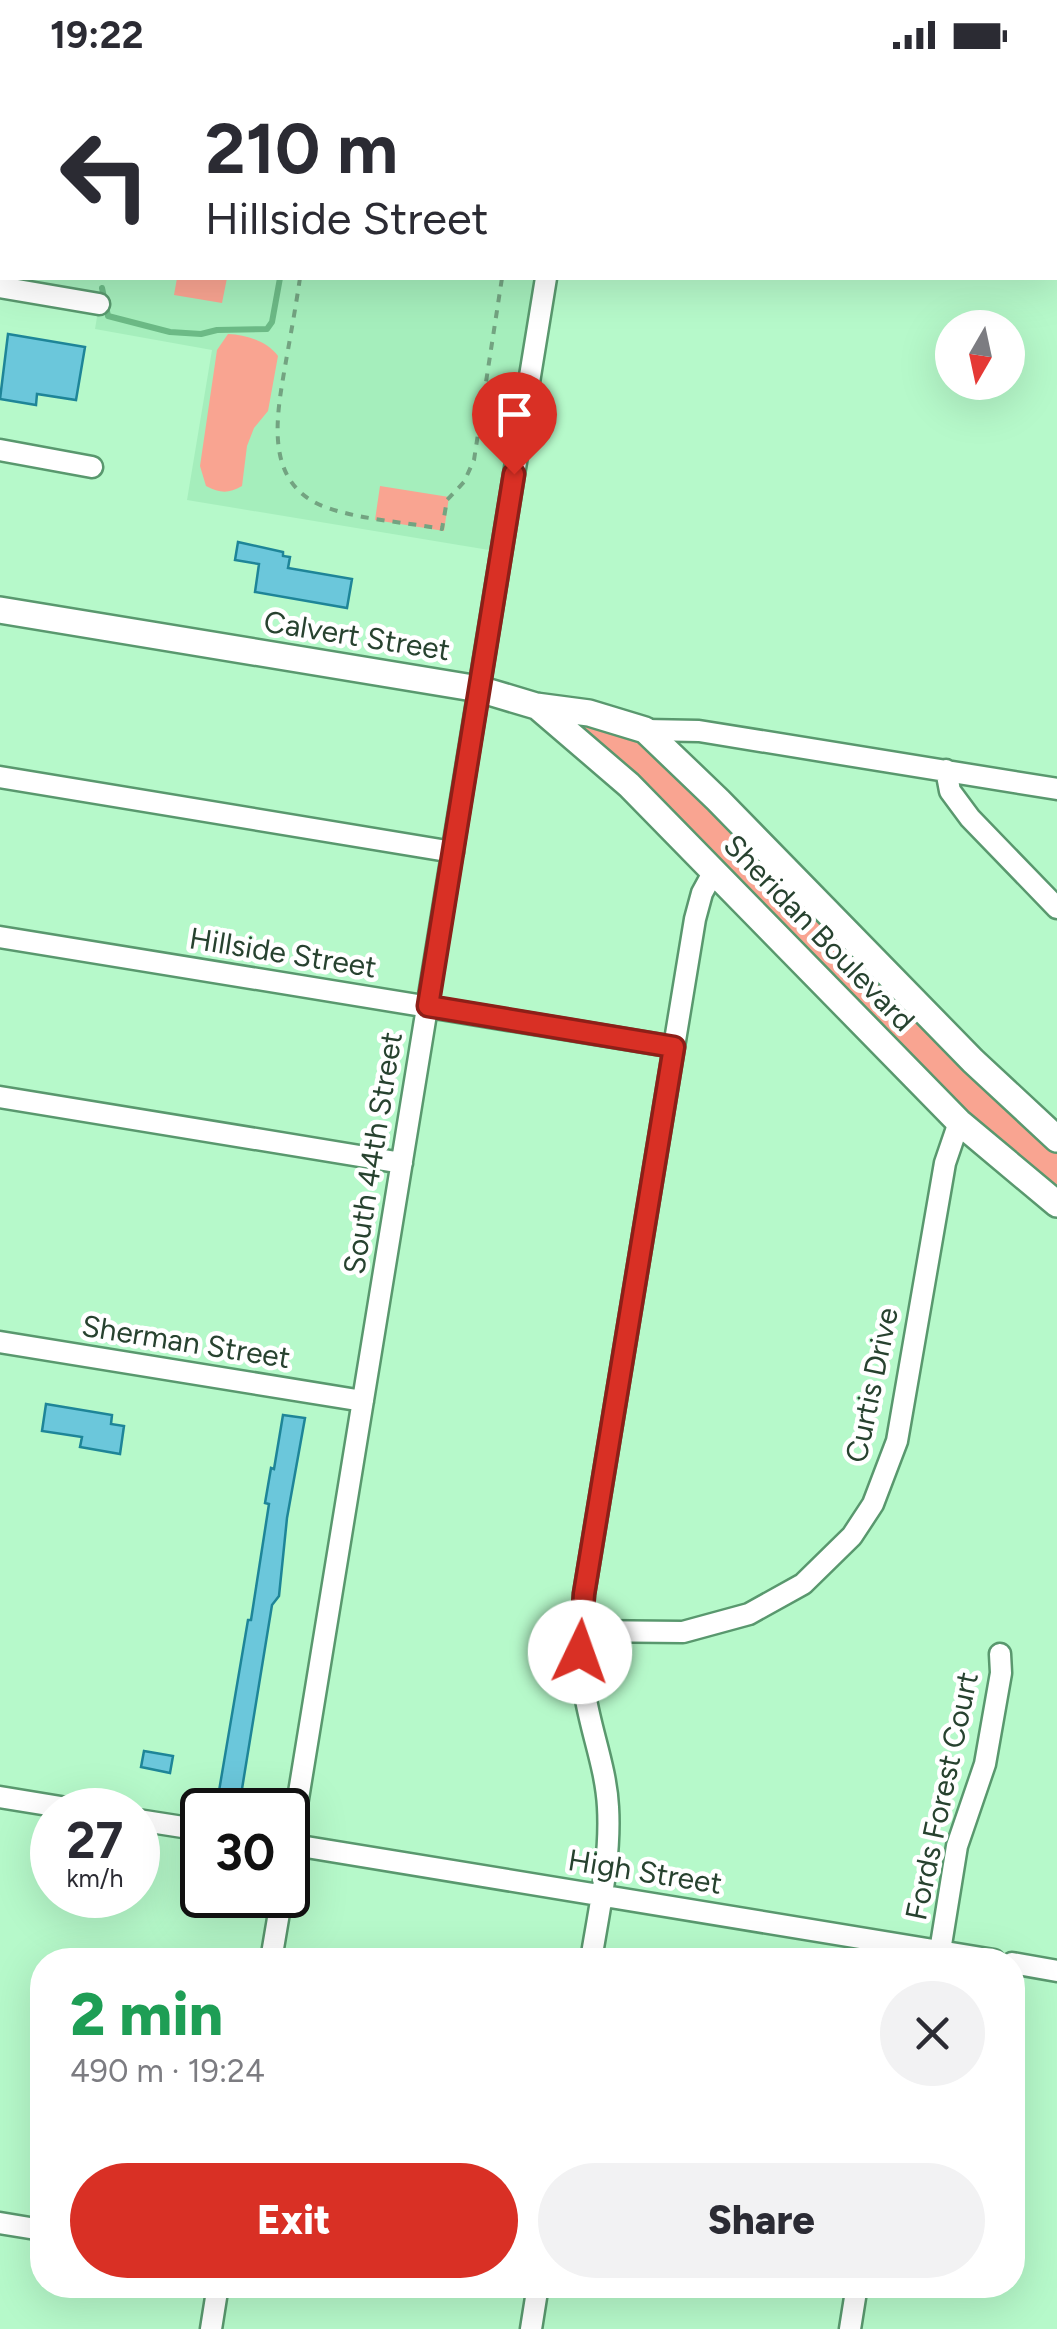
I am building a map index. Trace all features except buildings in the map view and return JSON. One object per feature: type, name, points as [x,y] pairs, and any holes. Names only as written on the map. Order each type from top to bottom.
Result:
[{"type":"main road","name":"Calvert Street","points":[[0,610],[479,690],[536,706],[589,713],[645,730]]},
{"type":"main road","name":"Sheridan Boulevard","points":[[536,706],[629,785],[959,1122],[1057,1204]]},
{"type":"main road","name":"Sheridan Boulevard","points":[[645,730],[973,1061],[1057,1139]]},
{"type":"street","name":"South 44th Street","points":[[298,1788],[546,280]]},
{"type":"street","points":[[0,287],[99,304]]},
{"type":"street","points":[[0,450],[92,467]]},
{"type":"street","name":"Calvert Street","points":[[645,730],[699,731],[1057,789]]},
{"type":"street","points":[[946,770],[950,791],[970,818],[1057,908]]},
{"type":"street","points":[[0,776],[452,852]]},
{"type":"street","points":[[593,1948],[608,1848],[608,1806],[603,1766],[584,1692],[580,1630],[694,919],[714,872]]},
{"type":"street","name":"Hillside Street","points":[[0,937],[674,1047]]},
{"type":"street","points":[[0,1097],[402,1163]]},
{"type":"street","name":"Curtis Drive","points":[[580,1630],[683,1632],[749,1614],[803,1584],[852,1536],[873,1504],[897,1441],[945,1164],[959,1122]]},
{"type":"street","name":"Sherman Street","points":[[0,1342],[363,1401]]},
{"type":"street","name":"Fords Forest Court","points":[[940,1948],[957,1846],[985,1764],[1001,1673],[1000,1654]]},
{"type":"street","points":[[0,1797],[30,1802]]},
{"type":"street","name":"High Street","points":[[310,1853],[601,1896],[884,1948]]},
{"type":"street","points":[[273,1948],[278,1918]]},
{"type":"street","points":[[1025,1965],[1057,1970]]},
{"type":"street","points":[[0,2223],[30,2228]]},
{"type":"street","points":[[211,2329],[216,2298]]},
{"type":"street","points":[[531,2329],[536,2298]]},
{"type":"street","points":[[850,2329],[855,2298]]},
{"type":"path","points":[[300,280],[276,424],[278,451],[288,477],[299,490],[326,507],[442,528],[447,500],[464,482],[474,460],[502,280]]},
{"type":"shaded area","points":[[0,280],[546,280],[501,552],[187,500],[212,350],[95,329],[99,305],[0,287]]},
{"type":"shaded area","points":[[177,280],[227,280],[222,303],[174,295]]},
{"type":"shaded area","points":[[228,334],[256,340],[278,356],[268,411],[254,428],[247,446],[242,486],[224,492],[206,486],[200,466],[217,350]]},
{"type":"shaded area","points":[[380,486],[449,497],[444,531],[375,520]]},
{"type":"shaded area","points":[[536,706],[621,722],[1057,1139],[1057,1204]]},
{"type":"waterway","points":[[102,288],[108,316],[170,332],[201,334],[267,329],[272,322],[280,280]]},
{"type":"route","points":[[514,474],[428,1006],[674,1047],[584,1594],[580,1652]]}]
